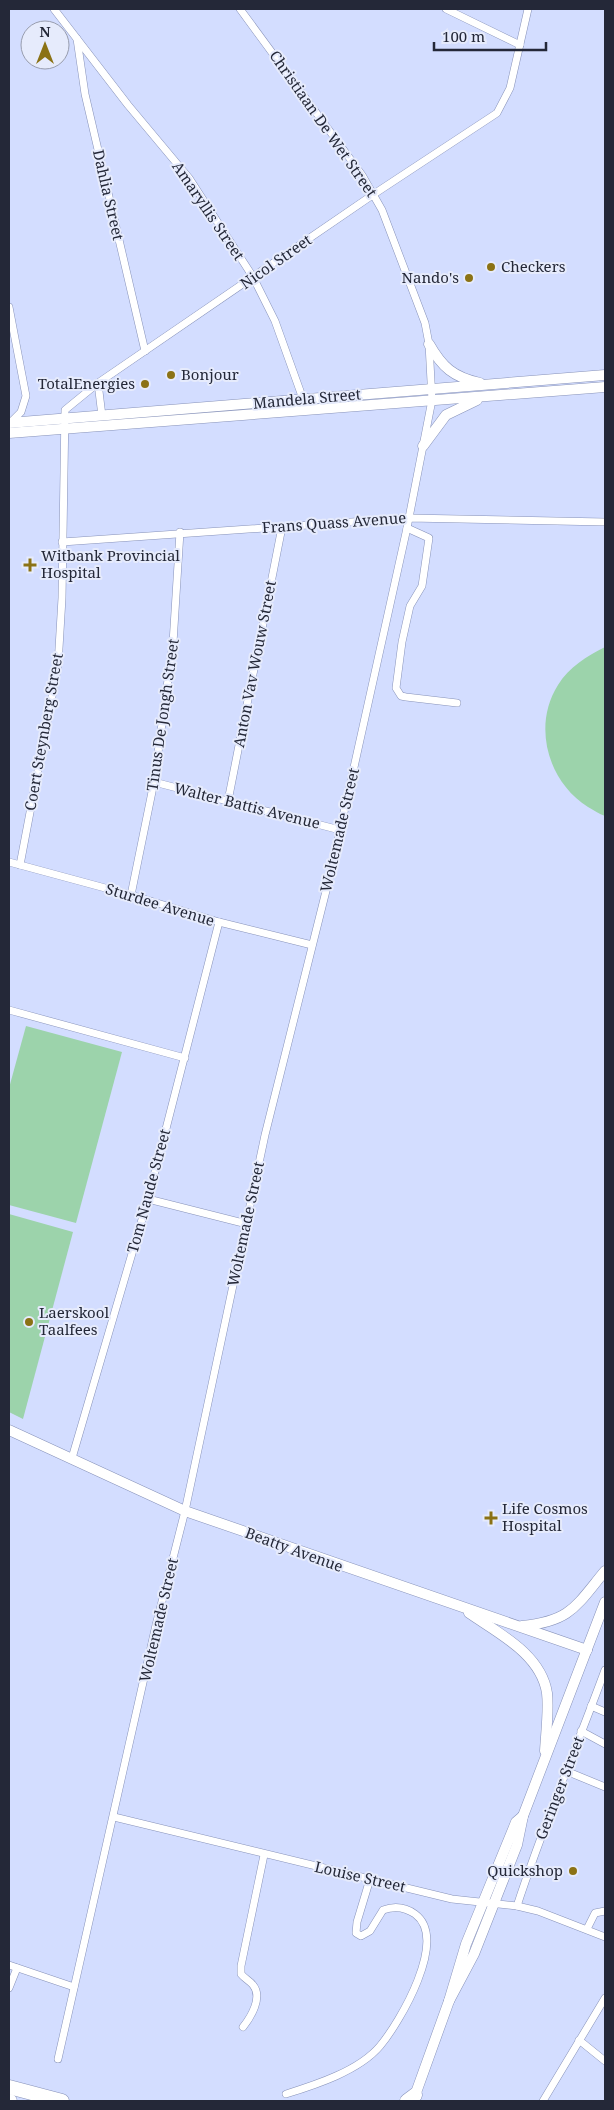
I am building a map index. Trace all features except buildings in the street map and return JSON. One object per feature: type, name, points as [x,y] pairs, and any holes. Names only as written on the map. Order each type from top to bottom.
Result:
[{"type":"highway","points":[[9,2087],[62,2101]]},
{"type":"main road","points":[[429,344],[440,362],[453,374],[486,385]]},
{"type":"main road","name":"Mandela Street","points":[[10,426],[304,411],[432,395],[486,385],[605,375]]},
{"type":"main road","name":"Mandela Street","points":[[64,424],[102,416],[304,399],[432,395],[487,396],[605,387]]},
{"type":"main road","points":[[423,446],[446,415],[487,396]]},
{"type":"main road","name":"Beatty Avenue","points":[[9,1430],[184,1511],[352,1571],[587,1650]]},
{"type":"main road","points":[[519,1626],[547,1623],[563,1617],[574,1608],[605,1571]]},
{"type":"main road","points":[[449,2001],[474,1954],[494,1904],[517,1845],[523,1816],[605,1602]]},
{"type":"main road","points":[[457,1605],[498,1633],[537,1665],[547,1694],[545,1759]]},
{"type":"main road","points":[[411,2099],[449,2001],[456,1974],[482,1903],[516,1822],[523,1816]]},
{"type":"street","name":"Amaryllis Street","points":[[54,9],[128,106],[190,178],[253,277],[275,320],[304,399],[304,411]]},
{"type":"street","name":"Christiaan De Wet Street","points":[[240,9],[374,194],[421,312],[429,344],[432,395]]},
{"type":"street","points":[[446,9],[520,45],[528,9]]},
{"type":"street","name":"Dahlia Street","points":[[77,37],[85,94],[144,351]]},
{"type":"street","name":"Nicol Street","points":[[64,424],[65,410],[98,383],[374,194],[497,113],[510,88],[520,45]]},
{"type":"street","points":[[9,307],[26,396],[22,412],[10,426]]},
{"type":"street","points":[[98,383],[102,416]]},
{"type":"street","name":"Woltemade Street","points":[[58,2059],[156,1625],[184,1511],[265,1135],[340,830],[407,528],[432,395]]},
{"type":"street","name":"Coert Steynberg Street","points":[[20,865],[58,664],[64,424]]},
{"type":"street","name":"Frans Quass Avenue","points":[[62,542],[180,532],[409,518],[605,522]]},
{"type":"street","name":"Anton Vav Wouw Street","points":[[228,801],[282,527]]},
{"type":"street","points":[[407,528],[430,538],[422,586],[410,606],[396,688],[401,696],[457,703]]},
{"type":"street","name":"Tinus De Jongh Street","points":[[131,895],[154,782],[173,643],[180,532]]},
{"type":"street","name":"Walter Battis Avenue","points":[[154,782],[340,830]]},
{"type":"street","name":"Sturdee Avenue","points":[[9,862],[131,895],[219,922],[312,945]]},
{"type":"street","name":"Tom Naude Street","points":[[72,1458],[148,1199],[219,922]]},
{"type":"street","points":[[9,1010],[185,1058]]},
{"type":"street","points":[[148,1199],[247,1224]]},
{"type":"street","name":"Geringer Street","points":[[517,1906],[605,1670]]},
{"type":"street","points":[[591,1706],[605,1712]]},
{"type":"street","points":[[581,1731],[605,1744]]},
{"type":"street","points":[[566,1771],[605,1787]]},
{"type":"street","name":"Louise Street","points":[[114,1817],[264,1855],[452,1899],[517,1906],[538,1911],[605,1937]]},
{"type":"street","points":[[244,2027],[250,2018],[256,1998],[254,1986],[241,1974],[241,1966],[264,1855]]},
{"type":"street","points":[[286,2094],[317,2085],[340,2074],[379,2048],[398,2019],[420,1975],[427,1948],[426,1929],[422,1919],[408,1910],[396,1907],[382,1910],[370,1931],[361,1936],[356,1933],[357,1922],[370,1880]]},
{"type":"street","points":[[587,1929],[595,1913],[605,1911]]},
{"type":"street","points":[[9,1965],[74,1987]]},
{"type":"street","points":[[9,1988],[17,1968]]},
{"type":"street","points":[[544,2101],[605,1998]]},
{"type":"street","points":[[579,2040],[605,2061]]},
{"type":"green space","points":[[605,647],[605,816],[588,807],[574,796],[563,783],[554,768],[548,752],[546,718],[550,701],[562,679],[579,663]]},
{"type":"green space","points":[[26,1026],[122,1052],[76,1223],[9,1205],[9,1088]]},
{"type":"green space","name":"Laerskool Taalfees","points":[[9,1214],[73,1232],[23,1419],[9,1412]]},
{"type":"place","name":"Checkers","points":[[491,267]]},
{"type":"place","name":"Nando's","points":[[469,278]]},
{"type":"place","name":"Bonjour","points":[[171,375]]},
{"type":"place","name":"TotalEnergies","points":[[145,384]]},
{"type":"place","name":"Witbank Provincial Hospital","points":[[30,565]]},
{"type":"place","name":"Laerskool Taalfees","points":[[29,1322]]},
{"type":"place","name":"Life Cosmos Hospital","points":[[491,1518]]},
{"type":"place","name":"Quickshop","points":[[573,1871]]}]
